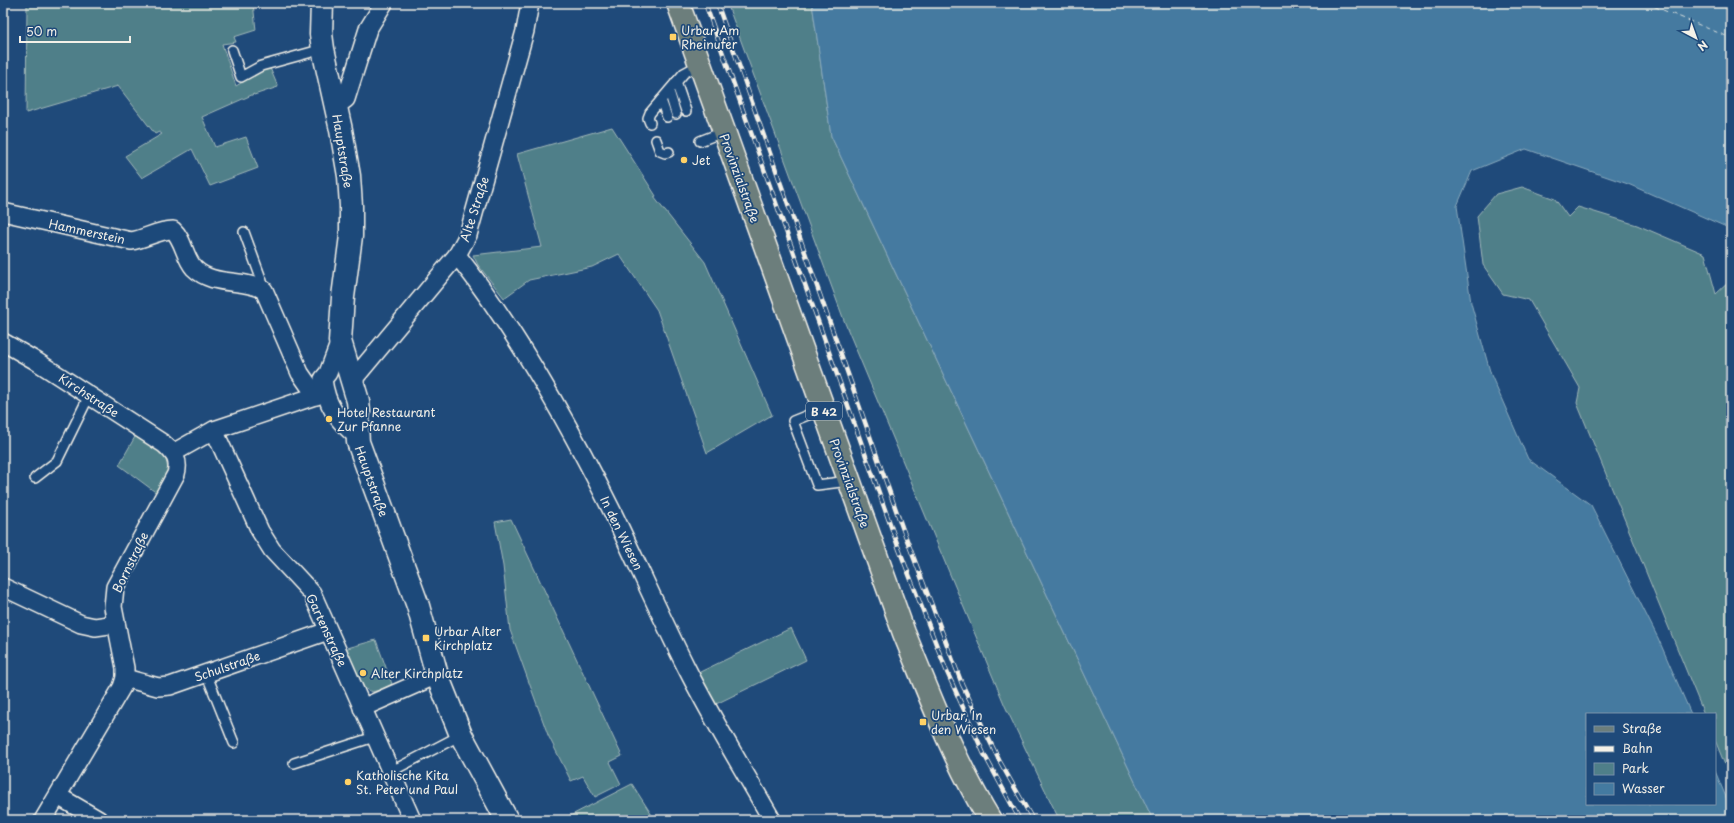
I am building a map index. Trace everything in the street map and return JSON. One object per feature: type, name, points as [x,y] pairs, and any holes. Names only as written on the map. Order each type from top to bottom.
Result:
[{"type":"main road","name":"Provinzialstraße","points":[[678,3],[723,132],[904,633],[938,718],[990,820]]},
{"type":"street","name":"Hauptstraße","points":[[322,3],[322,49],[336,106],[349,176],[352,236],[343,297],[340,341],[352,381],[359,412],[357,436],[370,477],[418,606],[437,676],[461,735],[507,820]]},
{"type":"street","points":[[336,106],[346,99],[368,29],[384,3]]},
{"type":"street","name":"Alte Straße","points":[[352,381],[457,255],[468,235],[525,31],[530,3]]},
{"type":"street","name":"Hammerstein","points":[[3,212],[131,241],[166,230],[173,230],[178,235],[193,267],[203,275],[214,280],[256,286],[260,288]]},
{"type":"street","name":"In den Wiesen","points":[[457,255],[486,292],[506,323],[572,435],[611,510],[686,667],[772,820]]},
{"type":"street","points":[[260,288],[264,290],[300,373],[320,395],[343,425],[357,436]]},
{"type":"street","points":[[320,395],[323,379],[328,373],[340,341]]},
{"type":"street","name":"Kirchstraße","points":[[3,342],[36,361],[164,444],[173,453]]},
{"type":"street","points":[[173,453],[214,430],[320,395]]},
{"type":"street","name":"Gartenstraße","points":[[214,430],[260,531],[272,550],[312,593],[374,737],[412,820]]},
{"type":"street","name":"Bornstraße","points":[[125,678],[125,668],[113,607],[115,587],[176,474],[178,467],[177,460],[173,453]]},
{"type":"street","points":[[3,587],[81,624],[95,627],[116,624]]},
{"type":"street","name":"Schulstraße","points":[[125,678],[158,687],[164,687],[328,631]]},
{"type":"street","points":[[362,708],[437,676]]},
{"type":"street","points":[[43,820],[122,687],[125,678]]},
{"type":"street","points":[[58,796],[99,820]]},
{"type":"lane","points":[[232,50],[241,77],[262,66],[322,49]]},
{"type":"lane","points":[[650,123],[649,115],[676,82],[688,70],[699,65]]},
{"type":"lane","points":[[676,82],[686,111]]},
{"type":"lane","points":[[669,91],[676,114]]},
{"type":"lane","points":[[661,100],[667,118]]},
{"type":"lane","points":[[700,141],[723,132]]},
{"type":"lane","points":[[656,140],[660,151],[665,153],[669,152]]},
{"type":"lane","points":[[244,232],[262,281],[260,288]]},
{"type":"lane","points":[[35,478],[57,461],[90,396]]},
{"type":"lane","points":[[823,408],[793,421],[817,485],[849,482]]},
{"type":"lane","points":[[206,673],[234,743]]},
{"type":"lane","points":[[390,772],[461,735]]},
{"type":"lane","points":[[294,763],[374,737]]},
{"type":"green space","points":[[27,3],[253,3],[256,30],[234,37],[236,42],[222,44],[236,86],[263,70],[270,68],[278,87],[254,94],[202,117],[215,147],[246,137],[258,168],[210,186],[192,149],[142,178],[125,156],[162,134],[159,132],[155,134],[118,86],[26,113]]},
{"type":"green space","points":[[727,3],[812,3],[831,136],[1153,820],[1060,820],[1056,813],[1005,706],[845,323]]},
{"type":"green space","points":[[612,127],[656,196],[654,197],[705,262],[772,415],[707,453],[657,310],[619,254],[592,267],[529,280],[504,298],[478,265],[473,255],[542,247],[517,154]]},
{"type":"green space","points":[[1522,187],[1555,199],[1568,217],[1578,207],[1637,225],[1705,254],[1716,294],[1731,280],[1731,780],[1716,742],[1716,713],[1704,713],[1577,403],[1580,388],[1529,300],[1503,294],[1483,265],[1477,216],[1496,194]]},
{"type":"green space","points":[[136,435],[159,446],[166,460],[169,474],[158,494],[119,465]]},
{"type":"green space","points":[[511,519],[622,756],[610,762],[621,784],[595,797],[583,776],[571,781],[548,735],[510,630],[503,566],[495,522]]},
{"type":"green space","points":[[791,628],[806,660],[716,704],[698,673]]},
{"type":"green space","points":[[376,640],[392,684],[379,690],[371,691],[367,690],[361,682],[358,684],[344,649]]},
{"type":"green space","points":[[632,784],[655,820],[564,819]]},
{"type":"water","points":[[812,3],[1731,3],[1731,229],[1628,184],[1526,149],[1472,171],[1457,206],[1471,303],[1491,375],[1528,459],[1591,505],[1658,638],[1691,713],[1586,713],[1586,805],[1716,805],[1716,773],[1731,809],[1731,820],[1153,820],[831,136]]},
{"type":"ferry route","points":[[1646,3],[1731,38]]},
{"type":"railway","points":[[705,3],[899,549],[947,672],[984,754],[1020,820]]},
{"type":"railway","points":[[717,3],[902,527],[962,684],[999,760],[1033,820]]},
{"type":"place","name":"Urbar Am Rheinufer","points":[[673,37]]},
{"type":"place","name":"Jet","points":[[684,160]]},
{"type":"place","name":"Hotel Restaurant Zur Pfanne","points":[[329,419]]},
{"type":"place","name":"Urbar Alter Kirchplatz","points":[[426,638]]},
{"type":"place","name":"Alter Kirchplatz","points":[[363,673]]},
{"type":"place","name":"Urbar, In den Wiesen","points":[[923,722]]},
{"type":"place","name":"Katholische Kita St. Peter und Paul","points":[[348,782]]}]
